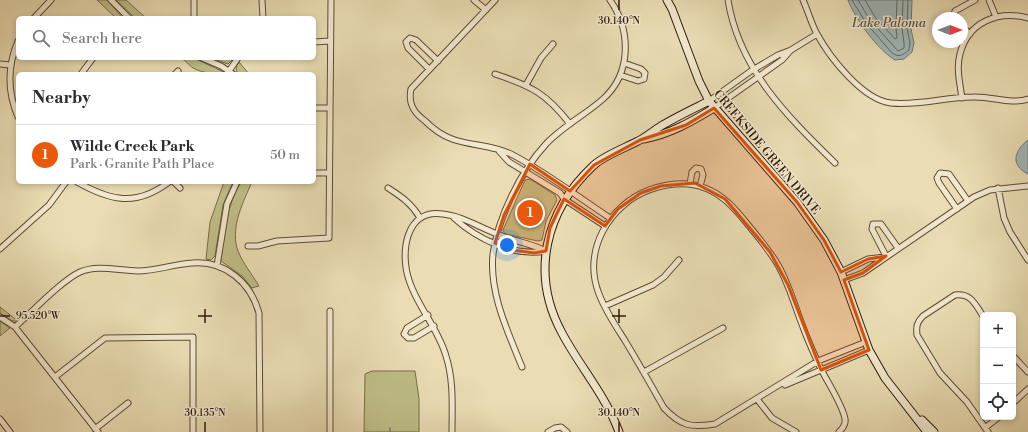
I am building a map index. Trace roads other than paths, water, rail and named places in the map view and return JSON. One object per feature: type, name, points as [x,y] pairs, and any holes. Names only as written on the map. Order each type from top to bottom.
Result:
[{"type":"main road","name":"CREEKSIDE GREEN DRIVE","points":[[667,0],[672,9],[699,81],[709,101],[797,202],[824,240],[841,272],[869,350],[885,378],[917,416],[927,432]]},
{"type":"main road","points":[[619,432],[613,415],[562,333],[551,310],[544,281],[546,251],[550,228],[564,199],[594,165],[640,140],[659,127],[709,101]]},
{"type":"main road","points":[[640,140],[668,133],[686,125],[714,108]]},
{"type":"main road","name":"CREEKSIDE GREEN DRIVE","points":[[917,416],[931,427],[934,432]]},
{"type":"street","points":[[36,16],[51,0]]},
{"type":"street","points":[[112,0],[127,16]]},
{"type":"street","points":[[194,0],[194,16]]},
{"type":"street","points":[[262,0],[263,16]]},
{"type":"street","points":[[248,246],[258,246],[277,241],[329,238],[331,0]]},
{"type":"street","points":[[474,0],[486,10]]},
{"type":"street","points":[[495,0],[411,89],[409,98],[411,106],[416,114],[438,132],[452,139],[511,154],[530,164],[610,218]]},
{"type":"street","points":[[522,367],[505,324],[494,283],[493,269],[497,234],[530,164],[546,144],[603,99],[613,88],[620,75],[624,63],[626,45],[624,30],[620,14],[610,0]]},
{"type":"street","points":[[728,0],[734,25],[742,48],[758,76],[786,114],[835,163]]},
{"type":"street","points":[[803,0],[817,34],[842,69],[871,96],[880,100],[902,104],[973,97],[1015,101],[1028,99]]},
{"type":"street","points":[[956,12],[975,0]]},
{"type":"street","points":[[989,0],[996,17]]},
{"type":"street","points":[[962,98],[959,72],[960,55],[970,34],[984,21],[996,17],[1010,15],[1028,18]]},
{"type":"street","points":[[709,101],[778,54],[791,50],[817,34]]},
{"type":"street","points":[[429,69],[408,48],[406,42],[410,38],[416,40],[438,61]]},
{"type":"street","points":[[316,42],[330,41]]},
{"type":"street","points":[[526,85],[531,73],[553,44]]},
{"type":"street","points":[[16,47],[10,66],[10,92],[16,111]]},
{"type":"street","points":[[714,108],[782,60],[791,50]]},
{"type":"street","points":[[82,72],[92,60]]},
{"type":"street","points":[[206,60],[231,72],[237,60]]},
{"type":"street","points":[[620,75],[638,81],[644,79],[646,73],[641,69],[624,63]]},
{"type":"street","points":[[0,64],[10,66]]},
{"type":"street","points":[[494,74],[526,85],[553,104],[570,124]]},
{"type":"street","points":[[316,108],[330,108]]},
{"type":"street","points":[[498,150],[509,162],[560,193],[564,199],[605,226]]},
{"type":"street","points":[[690,184],[692,172],[696,168],[701,169],[703,175],[700,186]]},
{"type":"street","points":[[957,208],[939,183],[937,178],[940,173],[944,172],[949,174],[968,201]]},
{"type":"street","points":[[316,173],[329,173]]},
{"type":"street","points":[[0,249],[49,206],[65,184]]},
{"type":"street","points":[[81,184],[97,193],[113,198],[130,198],[147,194],[165,184]]},
{"type":"street","points":[[176,184],[180,188]]},
{"type":"street","points":[[216,266],[227,204],[236,184]]},
{"type":"street","points":[[839,432],[843,428],[845,420],[842,408],[821,370],[818,361],[810,347],[788,285],[770,252],[725,199],[700,186],[690,184],[661,186],[641,193],[629,200],[610,218],[605,226],[596,250],[595,264],[598,293],[664,408],[675,419],[688,425],[702,426],[715,424],[818,361],[866,342]]},
{"type":"street","points":[[844,280],[862,273],[968,201],[990,190],[998,188],[1028,186]]},
{"type":"street","points":[[388,188],[406,199],[420,218]]},
{"type":"street","points":[[998,188],[1004,218],[1010,232],[1028,260]]},
{"type":"street","points":[[452,432],[450,371],[442,342],[409,282],[406,269],[405,241],[411,228],[420,218],[432,214],[452,216],[497,234],[533,244],[546,251]]},
{"type":"street","points":[[452,216],[464,227],[512,250],[534,253],[546,251]]},
{"type":"street","points":[[886,256],[872,229],[873,224],[881,224],[885,227],[898,248]]},
{"type":"street","points":[[841,272],[868,259],[886,256]]},
{"type":"street","points":[[605,306],[653,285],[679,260]]},
{"type":"street","points":[[15,327],[51,294],[79,272],[87,269],[101,268],[148,271],[191,263],[216,266],[231,273],[244,283],[254,297],[260,313],[260,432]]},
{"type":"street","points":[[981,312],[973,299],[961,295],[955,295],[937,306],[919,320],[916,328],[917,335],[940,373],[967,402],[987,430],[996,420]]},
{"type":"street","points":[[330,311],[330,432]]},
{"type":"street","points":[[428,315],[407,328],[404,334],[408,338],[414,338],[434,326]]},
{"type":"street","points":[[0,317],[15,327],[96,430],[128,403]]},
{"type":"street","points":[[644,372],[689,345],[722,328]]},
{"type":"street","points":[[55,377],[105,338],[193,338],[193,432]]},
{"type":"street","points":[[771,391],[869,350]]},
{"type":"street","points":[[1016,359],[1028,372]]},
{"type":"street","points":[[1016,400],[1028,389]]},
{"type":"street","points":[[757,399],[772,418],[796,432]]},
{"type":"street","points":[[0,419],[10,432]]},
{"type":"street","points":[[548,432],[555,428],[561,427],[567,432]]},
{"type":"water","name":"Lake Paloma","points":[[848,0],[912,0],[911,29],[914,43],[912,52],[904,59],[895,60],[888,55],[861,25]]},
{"type":"water","points":[[1028,140],[1028,174],[1018,166],[1016,158],[1017,153],[1023,144]]},
{"type":"place","name":"Wilde Creek Park","points":[[530,213]]}]
